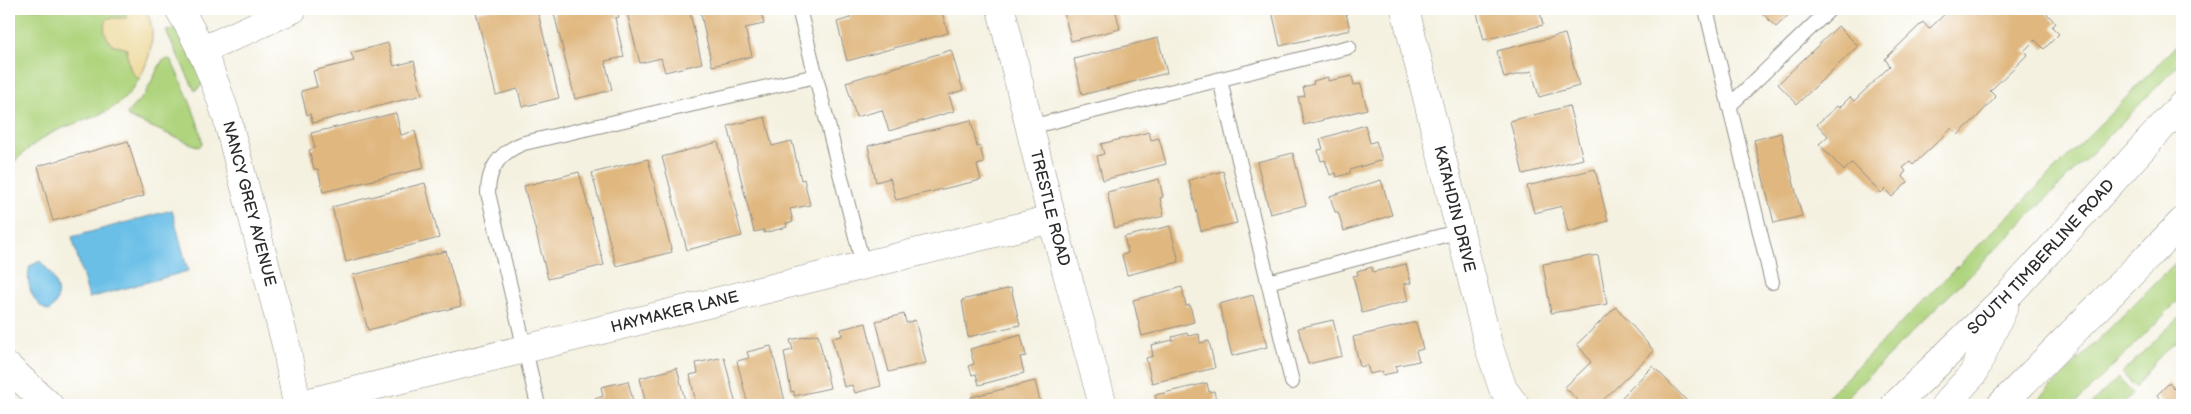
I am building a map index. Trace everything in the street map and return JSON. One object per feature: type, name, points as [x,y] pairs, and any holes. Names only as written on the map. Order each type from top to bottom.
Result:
[{"type":"street","name":"NANCY GREY AVENUE","points":[[179,9],[202,51],[218,89],[227,118],[286,345],[297,405]]},
{"type":"street","points":[[202,51],[294,9]]},
{"type":"street","name":"TRESTLE ROAD","points":[[1001,9],[1052,219],[1103,405]]},
{"type":"street","name":"KATAHDIN DRIVE","points":[[1405,9],[1488,344],[1503,389],[1514,405]]},
{"type":"street","name":"SOUTH TIMBERLINE ROAD","points":[[1895,405],[2010,292],[2182,105]]},
{"type":"street","name":"HAYMAKER LANE","points":[[297,405],[1052,219]]},
{"type":"street","points":[[2000,405],[2182,222]]},
{"type":"street","points":[[1945,405],[1973,374],[2010,292]]},
{"type":"street","points":[[9,368],[50,405]]},
{"type":"lane","points":[[799,9],[863,265]]},
{"type":"lane","points":[[1706,9],[1772,282]]},
{"type":"lane","points":[[1729,106],[1830,9]]},
{"type":"lane","points":[[1030,127],[1349,47]]},
{"type":"lane","points":[[538,405],[488,193],[488,179],[493,166],[504,153],[524,143],[816,76]]},
{"type":"lane","points":[[1220,80],[1292,382]]},
{"type":"lane","points":[[1268,282],[1460,231]]},
{"type":"green space","points":[[9,9],[123,9],[128,18],[111,44],[127,49],[129,66],[139,79],[130,92],[109,110],[48,135],[9,167]]},
{"type":"green space","points":[[177,29],[204,83],[195,91],[166,31]]},
{"type":"green space","points":[[2182,39],[2182,61],[2090,155],[1839,405],[1819,405],[2123,101]]},
{"type":"green space","points":[[171,60],[198,125],[202,144],[199,147],[128,117],[127,113],[145,94],[162,61]]},
{"type":"green space","points":[[2182,256],[2182,297],[2074,405],[2033,405]]},
{"type":"green space","points":[[2178,318],[2182,322],[2182,338],[2156,360],[2136,388],[2122,373]]},
{"type":"green space","points":[[2118,378],[2132,393],[2121,405],[2090,405]]},
{"type":"sand","points":[[123,9],[145,9],[149,17],[152,35],[150,53],[139,79],[135,76],[128,62],[127,49],[111,44],[105,31],[108,18],[127,18]]},
{"type":"water","points":[[172,210],[188,271],[89,298],[72,237]]},
{"type":"water","points":[[40,261],[49,272],[56,286],[57,299],[49,311],[38,304],[29,286],[30,266]]},
{"type":"building","points":[[491,9],[537,9],[559,98],[522,107],[518,89],[496,95],[476,12]]},
{"type":"building","points":[[553,9],[616,9],[619,17],[615,18],[624,57],[605,61],[612,90],[575,99]]},
{"type":"building","points":[[626,9],[689,9],[702,63],[665,72],[661,58],[640,63]]},
{"type":"building","points":[[700,9],[760,9],[764,24],[745,28],[752,56],[712,66]]},
{"type":"building","points":[[848,9],[941,9],[948,33],[847,61],[837,22],[850,18]]},
{"type":"building","points":[[1063,9],[1117,9],[1120,29],[1071,41]]},
{"type":"building","points":[[1282,9],[1345,9],[1350,30],[1280,46],[1272,11]]},
{"type":"building","points":[[1476,9],[1539,9],[1543,25],[1484,40]]},
{"type":"building","points":[[1758,9],[1795,9],[1776,27]]},
{"type":"building","points":[[1950,9],[2042,9],[2056,23],[2052,27],[2059,34],[2044,49],[2035,40],[2024,51],[2028,54],[1990,91],[1996,97],[1977,117],[1958,135],[1952,128],[1913,165],[1910,162],[1903,168],[1906,171],[1902,176],[1908,182],[1892,197],[1885,189],[1881,193],[1852,163],[1844,171],[1819,144],[1828,136],[1817,124],[1837,106],[1839,108],[1850,97],[1854,101],[1890,66],[1885,59],[1923,22],[1929,29]]},
{"type":"building","points":[[1838,26],[1858,46],[1797,104],[1778,84]]},
{"type":"building","points":[[1565,34],[1579,86],[1539,97],[1532,71],[1504,78],[1497,51]]},
{"type":"building","points":[[1158,38],[1167,73],[1082,95],[1074,59]]},
{"type":"building","points":[[388,43],[394,66],[414,61],[422,95],[313,123],[310,114],[307,115],[301,91],[317,87],[313,71],[354,61],[351,53]]},
{"type":"building","points":[[951,50],[963,90],[949,95],[954,111],[889,131],[882,110],[856,117],[846,82]]},
{"type":"building","points":[[1352,76],[1354,85],[1361,84],[1367,109],[1304,125],[1298,97],[1305,96],[1303,87],[1314,84],[1313,81],[1328,77],[1328,81]]},
{"type":"building","points":[[1569,106],[1583,159],[1523,174],[1510,121]]},
{"type":"building","points":[[396,113],[401,135],[415,131],[424,168],[323,192],[318,169],[314,169],[309,150],[315,148],[311,133]]},
{"type":"building","points":[[765,117],[772,146],[792,141],[801,180],[804,179],[810,205],[790,209],[793,222],[786,223],[787,227],[764,233],[764,230],[754,232],[728,126]]},
{"type":"building","points":[[971,120],[977,147],[980,146],[984,163],[977,165],[981,180],[896,200],[890,178],[876,182],[868,146]]},
{"type":"building","points":[[1365,125],[1370,143],[1376,141],[1382,160],[1350,170],[1350,173],[1337,177],[1336,173],[1330,175],[1325,160],[1321,161],[1318,150],[1323,149],[1320,139]]},
{"type":"building","points":[[1149,132],[1151,140],[1159,138],[1166,164],[1103,180],[1097,156],[1104,154],[1101,144]]},
{"type":"building","points":[[1781,133],[1802,216],[1774,223],[1754,140]]},
{"type":"building","points":[[128,141],[144,196],[53,221],[38,166]]},
{"type":"building","points":[[718,142],[742,236],[687,250],[662,157]]},
{"type":"building","points":[[1293,153],[1306,205],[1270,214],[1257,162]]},
{"type":"building","points":[[648,159],[672,252],[616,266],[592,173]]},
{"type":"building","points":[[1595,169],[1608,221],[1568,232],[1562,206],[1534,213],[1527,186]]},
{"type":"building","points":[[1223,171],[1237,223],[1201,231],[1189,180]]},
{"type":"building","points":[[579,172],[604,265],[548,279],[524,186]]},
{"type":"building","points":[[1159,179],[1163,197],[1160,198],[1164,216],[1115,228],[1107,192]]},
{"type":"building","points":[[1381,180],[1392,215],[1344,231],[1330,196]]},
{"type":"building","points":[[425,183],[439,238],[346,262],[332,207]]},
{"type":"building","points":[[1170,226],[1179,262],[1127,275],[1122,255],[1128,253],[1124,237]]},
{"type":"building","points":[[446,251],[461,306],[368,330],[353,275]]},
{"type":"building","points":[[1598,255],[1607,304],[1551,313],[1543,264]]},
{"type":"building","points":[[1406,264],[1411,283],[1404,284],[1408,301],[1362,313],[1353,276],[1358,275],[1357,271],[1372,267],[1373,272]]},
{"type":"building","points":[[1182,287],[1186,306],[1190,305],[1194,322],[1142,336],[1133,300]]},
{"type":"building","points":[[1011,288],[1020,325],[968,337],[962,300]]},
{"type":"building","points":[[1253,295],[1267,347],[1232,356],[1219,304]]},
{"type":"building","points":[[1616,307],[1654,351],[1598,405],[1582,405],[1565,387],[1591,362],[1577,344]]},
{"type":"building","points":[[904,314],[906,323],[915,320],[926,363],[889,372],[876,321]]},
{"type":"building","points":[[1333,320],[1342,356],[1308,364],[1298,328]]},
{"type":"building","points":[[1416,322],[1423,349],[1416,351],[1419,361],[1395,366],[1397,372],[1383,375],[1382,371],[1370,374],[1367,365],[1360,367],[1353,337]]},
{"type":"building","points":[[866,323],[881,386],[855,393],[852,385],[844,387],[832,338],[842,336],[841,329]]},
{"type":"building","points":[[1187,333],[1188,336],[1199,334],[1200,343],[1209,341],[1215,368],[1152,383],[1146,358],[1153,356],[1151,345],[1173,340],[1172,337]]},
{"type":"building","points":[[818,334],[830,388],[794,396],[794,391],[791,392],[784,352],[793,350],[790,340]]},
{"type":"building","points":[[1021,335],[1026,356],[1020,357],[1024,373],[979,385],[976,374],[972,375],[969,366],[974,364],[970,349]]},
{"type":"building","points":[[771,346],[786,405],[748,405],[737,361],[749,358],[747,352]]},
{"type":"building","points":[[724,357],[736,405],[694,405],[693,400],[695,399],[690,375],[698,373],[696,363]]},
{"type":"building","points":[[1653,366],[1691,405],[1629,405],[1621,398]]},
{"type":"building","points":[[677,368],[686,405],[646,405],[640,378]]},
{"type":"building","points":[[628,381],[634,405],[596,405],[595,399],[603,396],[601,387]]},
{"type":"building","points":[[1035,381],[1041,405],[973,405],[971,397]]},
{"type":"building","points":[[2182,381],[2182,405],[2160,405],[2163,402],[2157,395],[2169,383],[2174,389]]},
{"type":"building","points":[[1207,383],[1209,392],[1214,391],[1216,400],[1212,401],[1213,405],[1158,405],[1155,395]]}]
